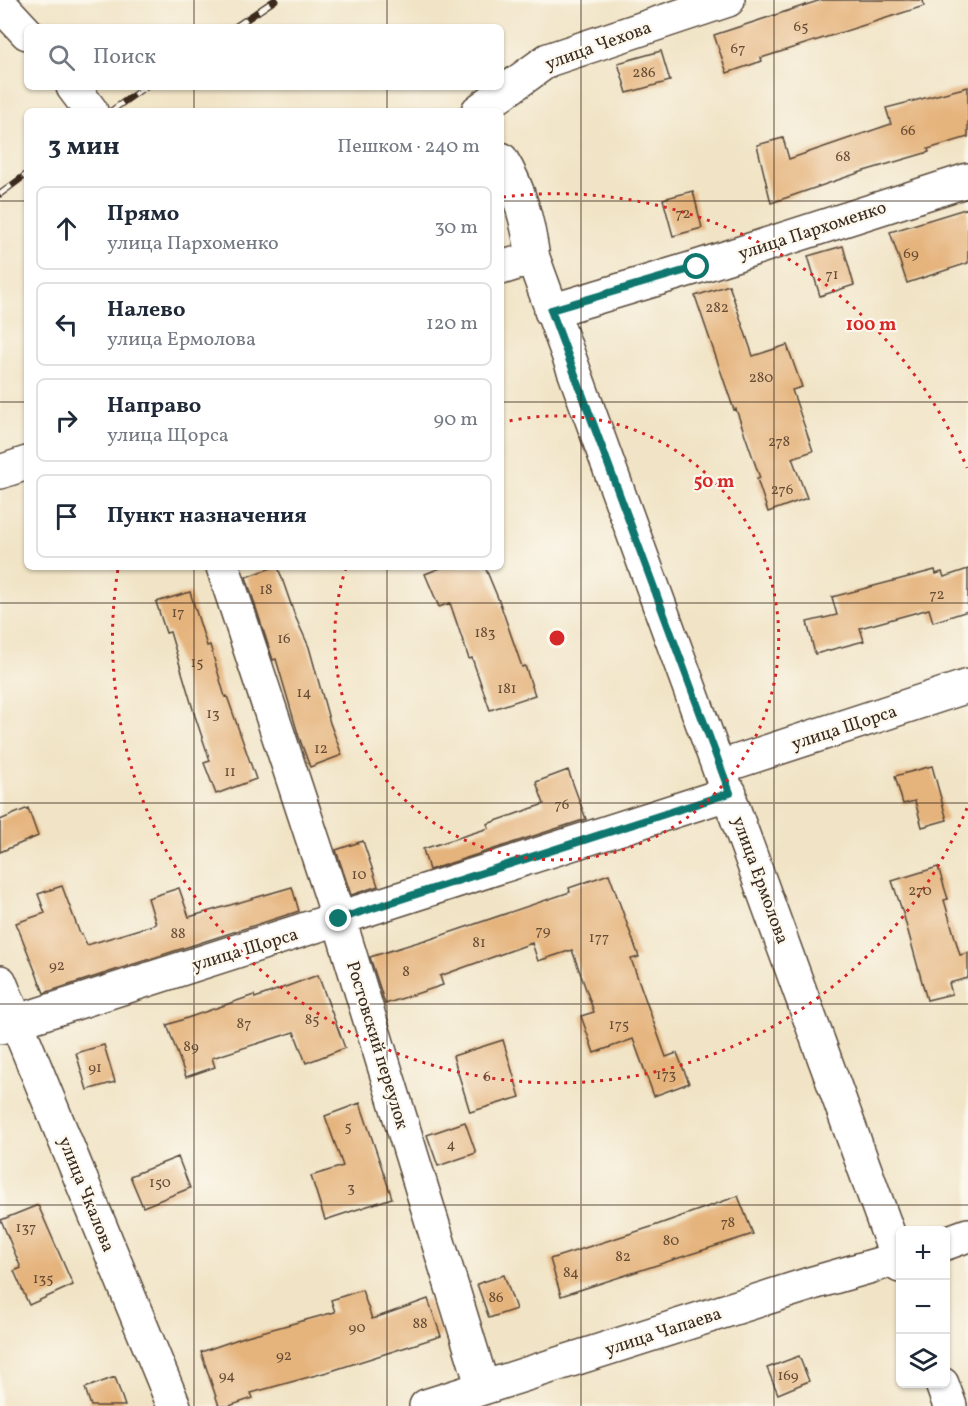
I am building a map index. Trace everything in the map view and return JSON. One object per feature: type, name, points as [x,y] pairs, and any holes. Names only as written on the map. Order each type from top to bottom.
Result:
[{"type":"street","name":"улица Чехова","points":[[482,108],[548,60],[728,0]]},
{"type":"street","points":[[0,4],[24,30]]},
{"type":"street","points":[[75,90],[89,108]]},
{"type":"street","name":"улица Ермолова","points":[[504,164],[513,178],[530,232],[533,258],[551,310],[896,1250]]},
{"type":"street","name":"улица Пархоменко","points":[[551,310],[697,267],[968,180]]},
{"type":"street","points":[[504,267],[533,258]]},
{"type":"street","points":[[0,472],[24,464]]},
{"type":"street","name":"Ростовский переулок","points":[[224,570],[339,919],[483,1388]]},
{"type":"street","name":"улица Щорса","points":[[8,1024],[339,919],[725,780],[968,686]]},
{"type":"street","name":"улица Чкалова","points":[[0,982],[8,1024],[174,1406]]},
{"type":"street","points":[[950,1241],[968,1235]]},
{"type":"street","name":"улица Чапаева","points":[[426,1406],[813,1283],[896,1262]]},
{"type":"street","points":[[944,1388],[950,1406]]},
{"type":"building","points":[[821,0],[923,0],[924,6],[761,58],[762,61],[727,73],[714,35]]},
{"type":"building","points":[[661,51],[670,81],[627,93],[618,63]]},
{"type":"building","points":[[968,87],[968,137],[928,149],[929,152],[864,171],[771,203],[757,145],[783,138],[789,159],[891,124],[886,108]]},
{"type":"building","points":[[693,191],[702,228],[673,236],[663,199]]},
{"type":"building","points":[[968,208],[968,263],[907,283],[890,232]]},
{"type":"building","points":[[843,246],[854,285],[820,296],[808,256]]},
{"type":"building","points":[[729,285],[753,356],[787,345],[802,387],[792,390],[813,451],[792,458],[807,498],[768,512],[757,479],[760,478],[695,296]]},
{"type":"building","points":[[968,569],[968,611],[933,622],[929,609],[860,628],[864,641],[815,654],[807,622],[837,615],[832,597],[935,570],[936,574],[942,572],[944,577]]},
{"type":"building","points":[[266,570],[279,570],[295,616],[309,647],[330,723],[342,755],[310,767],[276,659],[273,660],[246,577]]},
{"type":"building","points":[[435,570],[486,570],[522,667],[525,666],[535,695],[490,710],[472,658],[469,659],[450,603],[439,607],[425,574]]},
{"type":"building","points":[[190,592],[207,646],[210,645],[225,697],[227,696],[256,779],[216,794],[204,763],[210,761],[170,632],[166,633],[156,602]]},
{"type":"building","points":[[932,766],[947,820],[922,827],[915,801],[903,804],[895,776]]},
{"type":"building","points":[[568,770],[586,819],[429,870],[423,849],[489,828],[487,824],[544,804],[536,782]]},
{"type":"building","points":[[28,808],[38,836],[0,852],[0,820]]},
{"type":"building","points":[[363,841],[378,886],[351,895],[336,850]]},
{"type":"building","points":[[938,867],[948,899],[944,900],[960,955],[968,953],[968,978],[949,983],[952,994],[927,1000],[892,881]]},
{"type":"building","points":[[609,874],[639,957],[631,959],[666,1057],[677,1053],[689,1083],[654,1096],[633,1039],[594,1053],[581,1016],[594,1012],[572,950],[538,961],[532,943],[440,976],[443,985],[385,1004],[370,957],[570,892],[569,888]]},
{"type":"building","points":[[62,886],[80,934],[87,945],[156,924],[148,898],[179,888],[189,917],[292,887],[299,911],[44,993],[16,923],[45,913],[38,894]]},
{"type":"building","points":[[318,975],[345,1048],[306,1063],[294,1032],[212,1058],[215,1067],[186,1077],[167,1025],[254,995],[255,998]]},
{"type":"building","points":[[503,1040],[520,1097],[470,1112],[453,1056]]},
{"type":"building","points":[[104,1045],[115,1082],[87,1090],[76,1053]]},
{"type":"building","points":[[360,1103],[392,1198],[325,1220],[311,1176],[343,1166],[325,1116]]},
{"type":"building","points":[[465,1122],[476,1153],[438,1166],[427,1135]]},
{"type":"building","points":[[178,1157],[190,1188],[143,1207],[130,1176]]},
{"type":"building","points":[[738,1196],[753,1234],[561,1296],[550,1259]]},
{"type":"building","points":[[38,1205],[73,1285],[29,1305],[14,1271],[21,1268],[1,1220]]},
{"type":"building","points":[[504,1275],[516,1309],[489,1318],[477,1284]]},
{"type":"building","points":[[362,1290],[372,1319],[428,1299],[441,1336],[331,1371],[251,1393],[253,1398],[229,1406],[219,1406],[201,1352],[247,1336],[335,1312],[331,1300]]},
{"type":"building","points":[[799,1356],[809,1381],[778,1394],[767,1368]]},
{"type":"building","points":[[115,1377],[125,1406],[91,1406],[85,1388]]},
{"type":"railway","points":[[239,24],[275,0]]},
{"type":"railway","points":[[115,108],[141,90]]},
{"type":"railway","points":[[0,194],[24,176]]},
{"type":"route","points":[[339,919],[730,793],[551,310],[697,267]]}]
